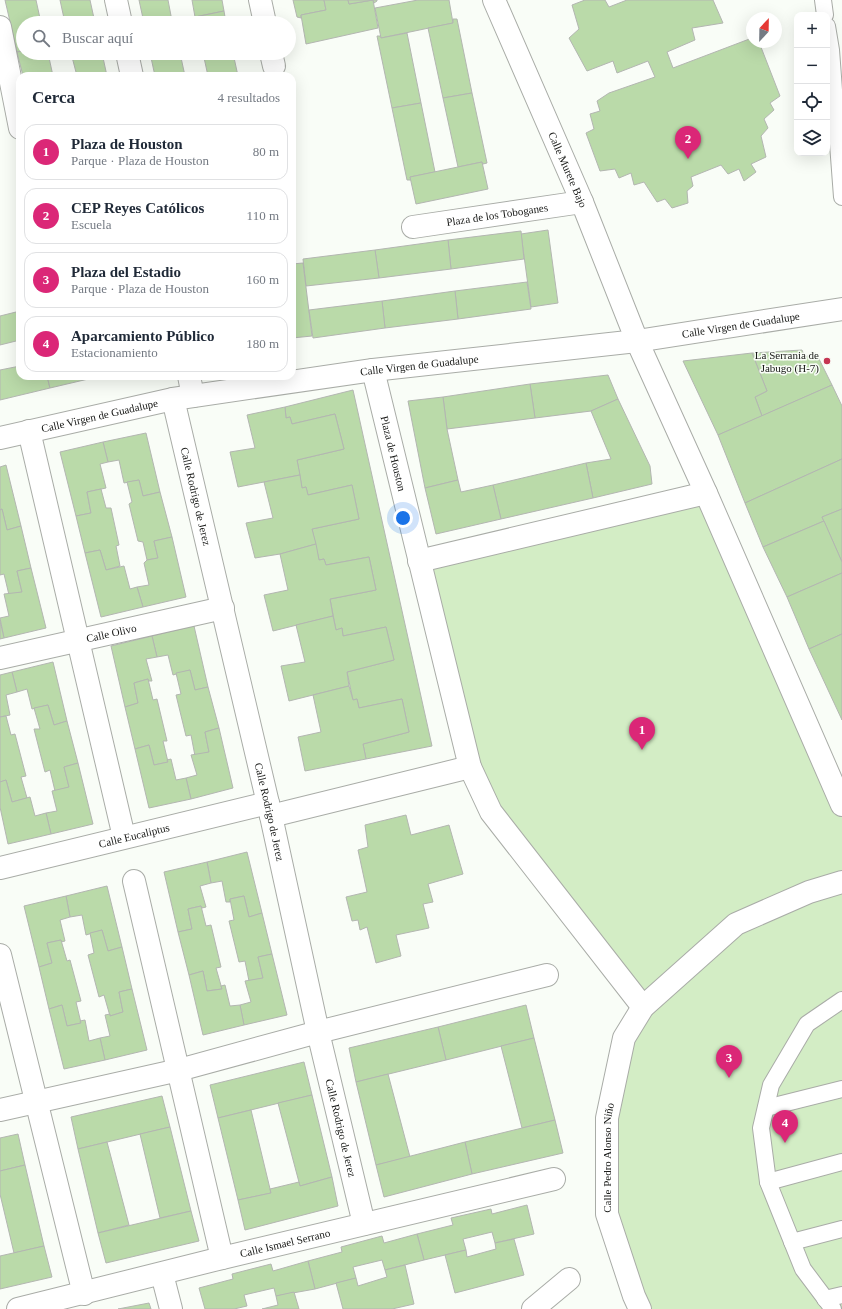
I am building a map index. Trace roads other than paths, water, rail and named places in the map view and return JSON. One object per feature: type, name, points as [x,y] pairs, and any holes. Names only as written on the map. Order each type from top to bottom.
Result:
[{"type":"street","points":[[116,0],[119,16]]},
{"type":"street","points":[[260,0],[263,16]]},
{"type":"street","name":"Calle Murete Bajo","points":[[494,0],[582,202],[637,341]]},
{"type":"street","points":[[0,27],[16,108]]},
{"type":"street","points":[[129,60],[131,72]]},
{"type":"street","name":"Plaza de los Toboganes","points":[[413,227],[582,202]]},
{"type":"street","name":"Calle Virgen de Guadalupe","points":[[296,378],[637,341],[842,309]]},
{"type":"street","points":[[637,341],[706,493],[842,805]]},
{"type":"street","name":"Plaza de Houston","points":[[373,370],[470,767],[491,812],[643,1007]]},
{"type":"street","name":"Calle Virgen de Guadalupe","points":[[0,438],[185,390],[279,380]]},
{"type":"street","name":"Calle Rodrigo de Jerez","points":[[185,390],[223,608],[270,810],[318,1032],[364,1224]]},
{"type":"street","points":[[29,431],[124,837]]},
{"type":"street","points":[[419,561],[706,493]]},
{"type":"street","name":"Calle Olivo","points":[[0,658],[223,608]]},
{"type":"street","name":"Calle Eucaliptus","points":[[0,868],[124,837],[270,810],[470,767]]},
{"type":"street","points":[[134,881],[222,1258]]},
{"type":"street","points":[[643,1007],[736,924],[809,892],[842,883]]},
{"type":"street","points":[[0,955],[84,1294]]},
{"type":"street","points":[[0,1110],[179,1070],[318,1032],[547,975]]},
{"type":"street","name":"Calle Pedro Alonso Niño","points":[[640,1309],[634,1296],[608,1214],[607,1118],[624,1038],[643,1007]]},
{"type":"street","name":"Calle Ismael Serrano","points":[[18,1309],[84,1294],[222,1258],[554,1180]]},
{"type":"street","points":[[162,1274],[171,1309]]},
{"type":"street","points":[[533,1309],[569,1279]]},
{"type":"lane","points":[[823,0],[825,12]]},
{"type":"lane","points":[[830,35],[836,54],[842,197]]},
{"type":"lane","points":[[842,1000],[807,1024],[771,1084],[761,1128],[768,1182],[803,1269],[829,1304],[842,1295]]},
{"type":"lane","points":[[766,1108],[842,1089]]},
{"type":"lane","points":[[768,1182],[842,1162]]},
{"type":"lane","points":[[792,1242],[842,1229]]},
{"type":"place","name":"CEP Reyes Católicos","points":[[688,159]]},
{"type":"place","name":"La Serrania de Jabugo (H-7)","points":[[827,361]]},
{"type":"place","name":"Plaza de Houston","points":[[642,750]]},
{"type":"place","name":"Plaza del Estadio","points":[[729,1078]]},
{"type":"place","name":"Aparcamiento Público","points":[[785,1143]]}]
